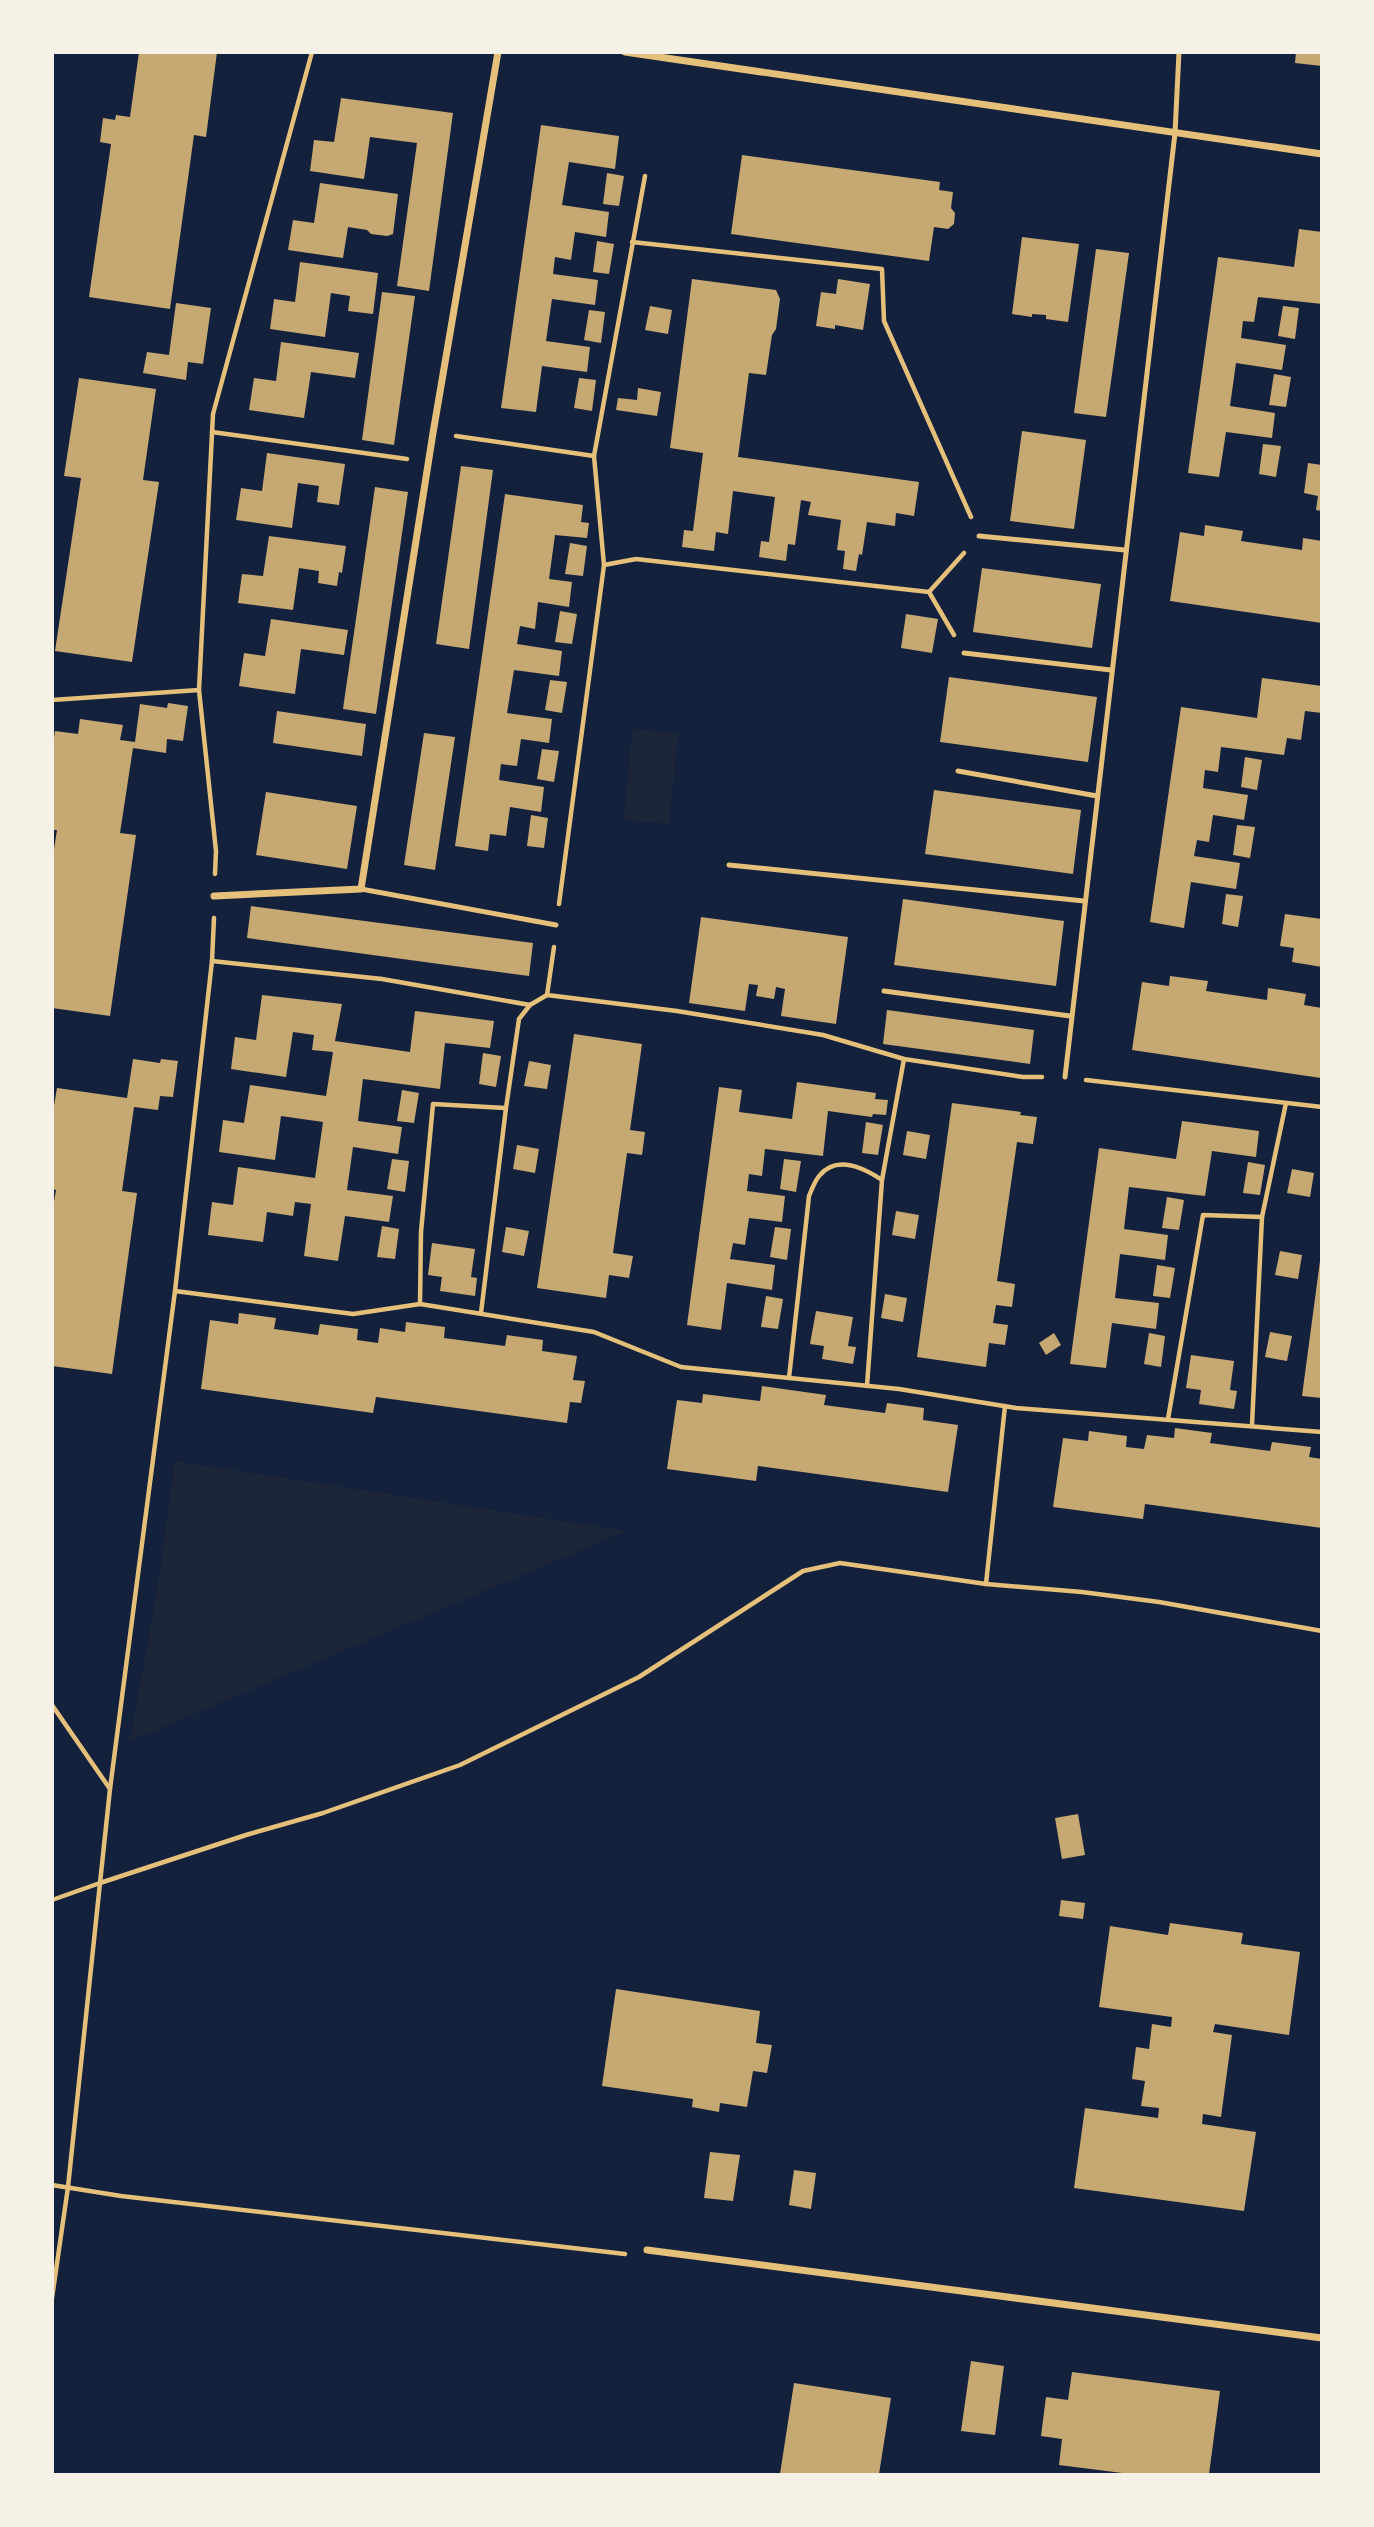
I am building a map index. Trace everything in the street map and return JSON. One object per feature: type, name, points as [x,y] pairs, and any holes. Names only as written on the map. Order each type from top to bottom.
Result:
[{"type":"street","points":[[214,896],[362,889],[433,433],[498,52]]},
{"type":"street","points":[[625,52],[1321,154]]},
{"type":"street","points":[[647,2250],[1321,2338]]},
{"type":"lane","points":[[1065,1077],[1175,133],[1179,52]]},
{"type":"lane","points":[[979,536],[1125,550]]},
{"type":"lane","points":[[964,653],[1111,670]]},
{"type":"lane","points":[[958,771],[1097,796]]},
{"type":"lane","points":[[729,865],[1084,901]]},
{"type":"lane","points":[[362,889],[556,925]]},
{"type":"lane","points":[[884,991],[1070,1016]]},
{"type":"path","points":[[52,2298],[68,2187],[110,1789],[175,1291],[212,961],[216,851],[199,690],[213,414],[312,52]]},
{"type":"path","points":[[547,995],[604,565],[594,456],[645,176]]},
{"type":"path","points":[[632,242],[882,269],[884,321],[979,536],[929,592]]},
{"type":"path","points":[[212,432],[429,462]]},
{"type":"path","points":[[433,433],[594,456]]},
{"type":"path","points":[[604,565],[636,559],[929,592]]},
{"type":"path","points":[[929,592],[964,653]]},
{"type":"path","points":[[52,700],[199,690]]},
{"type":"path","points":[[212,961],[382,979],[530,1005]]},
{"type":"path","points":[[481,1314],[519,1019],[530,1005],[547,995],[677,1011],[823,1035],[904,1059],[1023,1077],[1065,1077],[1321,1107]]},
{"type":"path","points":[[867,1386],[882,1180],[904,1059]]},
{"type":"path","points":[[1251,1425],[1262,1217],[1286,1103]]},
{"type":"path","points":[[420,1304],[421,1232],[433,1104],[506,1108]]},
{"type":"path","points":[[789,1378],[809,1196],[820,1174],[835,1166],[848,1165],[867,1170],[882,1180]]},
{"type":"path","points":[[1168,1419],[1203,1215],[1262,1217]]},
{"type":"path","points":[[175,1291],[353,1314],[420,1304],[594,1332],[681,1367],[867,1386],[1005,1406],[1321,1432]]},
{"type":"path","points":[[986,1584],[1005,1406]]},
{"type":"path","points":[[52,1900],[246,1835],[323,1813],[460,1765],[639,1677],[803,1571],[840,1563],[986,1584],[1159,1602],[1321,1631]]},
{"type":"path","points":[[52,1705],[110,1789]]},
{"type":"path","points":[[52,2185],[121,2196],[635,2255],[647,2250]]},
{"type":"shaded area","points":[[633,729],[678,734],[669,824],[623,820]]},
{"type":"shaded area","points":[[175,1461],[626,1531],[130,1741],[158,1585]]},
{"type":"building","points":[[139,52],[217,52],[206,137],[194,135],[170,309],[89,297],[111,144],[100,142],[103,118],[115,120],[116,115],[130,117]]},
{"type":"building","points":[[1296,52],[1322,52],[1322,66],[1295,63]]},
{"type":"building","points":[[341,98],[453,113],[429,291],[397,286],[417,143],[370,137],[364,179],[310,171],[314,140],[334,142]]},
{"type":"building","points":[[541,125],[619,136],[615,169],[569,162],[562,205],[609,212],[606,237],[575,232],[571,260],[555,257],[553,274],[598,280],[595,305],[552,299],[546,341],[590,347],[587,372],[542,366],[536,412],[501,408]]},
{"type":"building","points":[[742,155],[940,182],[939,190],[953,192],[951,208],[955,213],[954,224],[948,229],[934,227],[929,261],[731,234]]},
{"type":"building","points":[[607,173],[624,176],[619,206],[603,204]]},
{"type":"building","points":[[320,183],[398,194],[393,234],[371,234],[367,230],[348,227],[343,258],[288,250],[293,220],[314,223]]},
{"type":"building","points":[[1299,229],[1322,232],[1322,304],[1258,297],[1254,322],[1243,321],[1241,338],[1286,345],[1282,370],[1236,363],[1230,406],[1275,413],[1272,438],[1226,432],[1219,477],[1188,473],[1218,257],[1294,267]]},
{"type":"building","points":[[1022,237],[1079,244],[1068,322],[1046,319],[1046,315],[1032,314],[1032,317],[1012,314]]},
{"type":"building","points":[[597,241],[614,244],[609,274],[593,272]]},
{"type":"building","points":[[1096,249],[1129,253],[1106,417],[1074,413]]},
{"type":"building","points":[[300,262],[378,273],[373,314],[348,311],[350,296],[331,293],[325,337],[270,329],[274,299],[295,302]]},
{"type":"building","points":[[692,279],[776,290],[780,299],[766,375],[749,373],[738,457],[919,482],[914,516],[896,513],[895,526],[867,522],[862,555],[859,554],[856,571],[843,569],[845,551],[837,550],[841,520],[808,515],[811,502],[801,500],[795,545],[788,544],[786,561],[759,557],[761,541],[769,542],[775,497],[733,491],[728,534],[716,532],[714,551],[682,547],[684,530],[693,531],[703,453],[670,448]]},
{"type":"building","points":[[838,279],[870,284],[863,330],[835,325],[835,329],[816,326],[821,292],[836,294]]},
{"type":"building","points":[[382,292],[415,296],[394,445],[362,440]]},
{"type":"building","points":[[176,303],[211,308],[203,364],[188,362],[186,380],[143,373],[147,352],[169,355]]},
{"type":"building","points":[[650,306],[672,310],[668,334],[645,330]]},
{"type":"building","points":[[1283,306],[1299,308],[1295,339],[1278,336]]},
{"type":"building","points":[[589,310],[605,312],[601,343],[584,340]]},
{"type":"building","points":[[281,342],[359,353],[355,378],[311,372],[304,418],[249,410],[254,378],[276,381]]},
{"type":"building","points":[[1274,374],[1291,377],[1286,407],[1269,405]]},
{"type":"building","points":[[79,378],[156,389],[143,480],[159,482],[132,662],[55,651],[81,478],[64,476]]},
{"type":"building","points":[[579,378],[596,380],[592,411],[574,408]]},
{"type":"building","points":[[638,388],[661,392],[657,416],[616,410],[618,398],[637,400]]},
{"type":"building","points":[[1022,431],[1086,440],[1074,529],[1010,521]]},
{"type":"building","points":[[1263,444],[1281,446],[1276,477],[1259,474]]},
{"type":"building","points":[[267,453],[345,464],[339,505],[317,502],[319,486],[298,483],[292,528],[236,520],[241,488],[262,491]]},
{"type":"building","points":[[1308,463],[1322,465],[1322,511],[1316,510],[1318,496],[1304,493]]},
{"type":"building","points":[[461,466],[493,470],[469,649],[436,644]]},
{"type":"building","points":[[375,487],[408,492],[376,714],[343,709]]},
{"type":"building","points":[[505,494],[583,505],[581,522],[589,523],[587,538],[555,535],[549,579],[572,582],[569,607],[538,602],[535,629],[520,626],[517,644],[562,651],[559,676],[514,670],[507,713],[552,719],[549,743],[521,739],[517,766],[501,764],[499,780],[544,787],[541,812],[510,807],[506,836],[490,834],[488,851],[455,846]]},
{"type":"building","points":[[1205,525],[1243,531],[1241,541],[1302,550],[1303,538],[1322,541],[1322,623],[1170,601],[1180,532],[1204,536]]},
{"type":"building","points":[[269,536],[346,546],[337,586],[318,583],[319,571],[299,568],[293,610],[238,603],[242,574],[263,576]]},
{"type":"building","points":[[570,543],[587,546],[583,576],[565,574]]},
{"type":"building","points":[[982,568],[1101,584],[1092,648],[973,632]]},
{"type":"building","points":[[560,611],[577,614],[572,644],[555,642]]},
{"type":"building","points":[[906,614],[938,619],[932,653],[901,648]]},
{"type":"building","points":[[271,619],[348,630],[344,655],[301,649],[295,694],[239,686],[244,653],[265,656]]},
{"type":"building","points":[[949,677],[1097,697],[1088,762],[940,742]]},
{"type":"building","points":[[1262,678],[1322,686],[1322,713],[1305,711],[1301,740],[1287,738],[1284,755],[1221,747],[1218,772],[1205,770],[1203,788],[1248,795],[1244,820],[1213,815],[1209,842],[1197,840],[1194,856],[1240,863],[1236,889],[1191,882],[1184,928],[1150,922],[1181,707],[1257,718]]},
{"type":"building","points":[[550,680],[567,682],[562,713],[545,710]]},
{"type":"building","points":[[168,703],[188,706],[183,741],[167,739],[166,753],[133,748],[120,833],[136,835],[110,1016],[52,1008],[52,862],[57,830],[52,830],[52,751],[55,731],[78,734],[80,719],[123,725],[120,740],[135,742],[140,704],[167,708]]},
{"type":"building","points":[[277,711],[366,724],[362,756],[273,743]]},
{"type":"building","points":[[424,733],[455,737],[435,870],[404,865]]},
{"type":"building","points":[[542,749],[559,751],[554,782],[537,779]]},
{"type":"building","points":[[1245,757],[1262,760],[1257,790],[1241,787]]},
{"type":"building","points":[[934,790],[1081,810],[1073,874],[925,854]]},
{"type":"building","points":[[266,792],[357,806],[347,869],[256,855]]},
{"type":"building","points":[[531,815],[548,818],[544,848],[527,846]]},
{"type":"building","points":[[1237,825],[1255,827],[1250,858],[1233,855]]},
{"type":"building","points":[[1226,894],[1243,896],[1238,927],[1222,924]]},
{"type":"building","points":[[903,899],[1064,921],[1056,986],[894,965]]},
{"type":"building","points":[[251,906],[533,943],[529,976],[247,938]]},
{"type":"building","points":[[1285,914],[1322,919],[1322,967],[1292,962],[1294,948],[1280,946]]},
{"type":"building","points":[[701,917],[848,937],[836,1024],[781,1016],[785,989],[776,987],[774,999],[756,996],[758,985],[749,984],[745,1011],[689,1003]]},
{"type":"building","points":[[1170,976],[1208,981],[1206,991],[1267,1000],[1268,988],[1306,994],[1304,1005],[1322,1008],[1321,1078],[1132,1050],[1142,982],[1169,986]]},
{"type":"building","points":[[262,995],[342,1004],[335,1041],[410,1052],[415,1011],[494,1021],[490,1048],[445,1043],[440,1089],[363,1079],[358,1121],[402,1127],[398,1154],[353,1147],[347,1190],[393,1196],[389,1222],[345,1216],[338,1261],[304,1256],[311,1204],[295,1202],[293,1216],[267,1212],[263,1242],[208,1235],[212,1202],[233,1205],[238,1167],[315,1178],[323,1122],[281,1116],[275,1160],[219,1152],[223,1120],[244,1123],[250,1085],[326,1096],[333,1052],[312,1050],[314,1035],[293,1032],[286,1077],[231,1069],[235,1037],[256,1040]]},
{"type":"building","points":[[887,1010],[1034,1030],[1030,1064],[883,1044]]},
{"type":"building","points":[[574,1034],[642,1044],[630,1130],[645,1132],[642,1155],[627,1153],[613,1253],[633,1256],[629,1278],[609,1275],[606,1298],[537,1288]]},
{"type":"building","points":[[483,1053],[501,1056],[496,1087],[479,1084]]},
{"type":"building","points":[[133,1059],[160,1063],[161,1059],[178,1061],[173,1097],[160,1096],[158,1110],[134,1107],[122,1191],[137,1193],[112,1374],[52,1366],[52,1212],[56,1190],[52,1189],[52,1117],[57,1088],[127,1098]]},
{"type":"building","points":[[529,1061],[551,1065],[547,1089],[524,1086]]},
{"type":"building","points":[[797,1082],[876,1093],[875,1099],[888,1100],[886,1115],[873,1114],[872,1117],[828,1111],[823,1156],[765,1149],[762,1176],[749,1174],[747,1191],[785,1196],[782,1222],[749,1218],[745,1245],[733,1243],[730,1259],[775,1265],[772,1290],[727,1283],[721,1330],[687,1325],[719,1087],[742,1090],[739,1112],[792,1119]]},
{"type":"building","points":[[402,1090],[419,1093],[414,1123],[397,1121]]},
{"type":"building","points":[[952,1103],[1021,1112],[1020,1115],[1037,1117],[1033,1144],[1017,1142],[997,1281],[1015,1284],[1012,1307],[996,1305],[993,1323],[1008,1325],[1005,1345],[989,1343],[986,1367],[917,1357]]},
{"type":"building","points":[[1182,1121],[1259,1131],[1256,1157],[1212,1151],[1205,1196],[1129,1187],[1124,1229],[1168,1235],[1165,1260],[1120,1254],[1115,1298],[1159,1303],[1156,1329],[1112,1323],[1106,1368],[1070,1364],[1099,1148],[1176,1159]]},
{"type":"building","points":[[866,1122],[883,1125],[878,1155],[862,1153]]},
{"type":"building","points":[[907,1131],[930,1135],[926,1159],[903,1155]]},
{"type":"building","points":[[517,1145],[539,1149],[535,1173],[513,1169]]},
{"type":"building","points":[[392,1159],[409,1161],[405,1192],[387,1189]]},
{"type":"building","points":[[784,1159],[801,1161],[796,1192],[780,1189]]},
{"type":"building","points":[[1248,1162],[1265,1165],[1260,1195],[1243,1193]]},
{"type":"building","points":[[1292,1169],[1314,1173],[1310,1197],[1287,1193]]},
{"type":"building","points":[[1167,1197],[1184,1200],[1179,1230],[1162,1228]]},
{"type":"building","points":[[896,1211],[919,1215],[915,1239],[892,1235]]},
{"type":"building","points":[[382,1226],[399,1229],[395,1259],[377,1257]]},
{"type":"building","points":[[506,1227],[529,1231],[524,1256],[502,1252]]},
{"type":"building","points":[[775,1227],[791,1229],[787,1260],[770,1257]]},
{"type":"building","points":[[432,1243],[475,1249],[471,1277],[477,1278],[475,1296],[440,1291],[442,1277],[428,1275]]},
{"type":"building","points":[[1280,1251],[1302,1255],[1298,1279],[1275,1275]]},
{"type":"building","points":[[1322,1261],[1322,1398],[1302,1396]]},
{"type":"building","points":[[1157,1265],[1175,1268],[1170,1298],[1153,1296]]},
{"type":"building","points":[[885,1294],[907,1298],[903,1322],[881,1318]]},
{"type":"building","points":[[766,1296],[783,1299],[778,1329],[761,1327]]},
{"type":"building","points":[[816,1311],[853,1317],[848,1346],[856,1347],[853,1364],[822,1359],[824,1346],[810,1344]]},
{"type":"building","points":[[239,1313],[276,1318],[274,1329],[318,1335],[320,1324],[358,1329],[357,1340],[378,1343],[380,1328],[405,1332],[406,1322],[445,1327],[444,1338],[505,1346],[507,1335],[543,1340],[542,1351],[577,1356],[573,1380],[585,1381],[581,1403],[570,1402],[567,1423],[376,1397],[373,1413],[201,1389],[210,1320],[238,1324]]},
{"type":"building","points":[[1270,1332],[1292,1336],[1287,1361],[1265,1357]]},
{"type":"building","points":[[1054,1333],[1061,1345],[1046,1355],[1039,1343]]},
{"type":"building","points":[[1149,1333],[1165,1336],[1161,1367],[1144,1364]]},
{"type":"building","points":[[1191,1355],[1234,1361],[1230,1390],[1237,1391],[1234,1409],[1199,1404],[1201,1390],[1186,1388]]},
{"type":"building","points":[[762,1386],[826,1395],[824,1405],[885,1413],[887,1403],[924,1408],[923,1420],[958,1425],[948,1492],[758,1466],[756,1481],[667,1469],[677,1400],[702,1403],[703,1394],[760,1401]]},
{"type":"building","points":[[1175,1428],[1212,1433],[1210,1443],[1270,1451],[1272,1442],[1311,1447],[1309,1457],[1322,1459],[1322,1528],[1145,1504],[1143,1519],[1053,1507],[1063,1438],[1088,1441],[1089,1431],[1127,1436],[1126,1447],[1144,1449],[1147,1435],[1174,1438]]},
{"type":"building","points":[[1078,1814],[1085,1855],[1062,1859],[1055,1818]]},
{"type":"building","points":[[1061,1900],[1085,1903],[1083,1919],[1059,1916]]},
{"type":"building","points":[[1170,1923],[1243,1933],[1241,1944],[1300,1952],[1289,2035],[1215,2024],[1213,2032],[1232,2035],[1221,2117],[1203,2114],[1202,2124],[1256,2132],[1244,2211],[1074,2188],[1085,2108],[1158,2118],[1159,2108],[1141,2106],[1145,2081],[1132,2079],[1136,2047],[1149,2049],[1152,2024],[1171,2027],[1172,2017],[1099,2007],[1110,1926],[1168,1935]]},
{"type":"building","points":[[616,1989],[760,2011],[756,2043],[772,2045],[767,2073],[753,2071],[747,2107],[720,2103],[719,2112],[692,2107],[693,2099],[602,2086]]},
{"type":"building","points":[[710,2152],[740,2155],[733,2201],[704,2198]]},
{"type":"building","points":[[794,2170],[816,2173],[811,2209],[789,2205]]},
{"type":"building","points":[[971,2361],[1004,2366],[995,2435],[961,2431]]},
{"type":"building","points":[[1072,2372],[1220,2391],[1209,2474],[1130,2474],[1059,2465],[1062,2439],[1041,2436],[1046,2397],[1068,2400]]},
{"type":"building","points":[[794,2383],[891,2398],[879,2474],[780,2474]]}]
